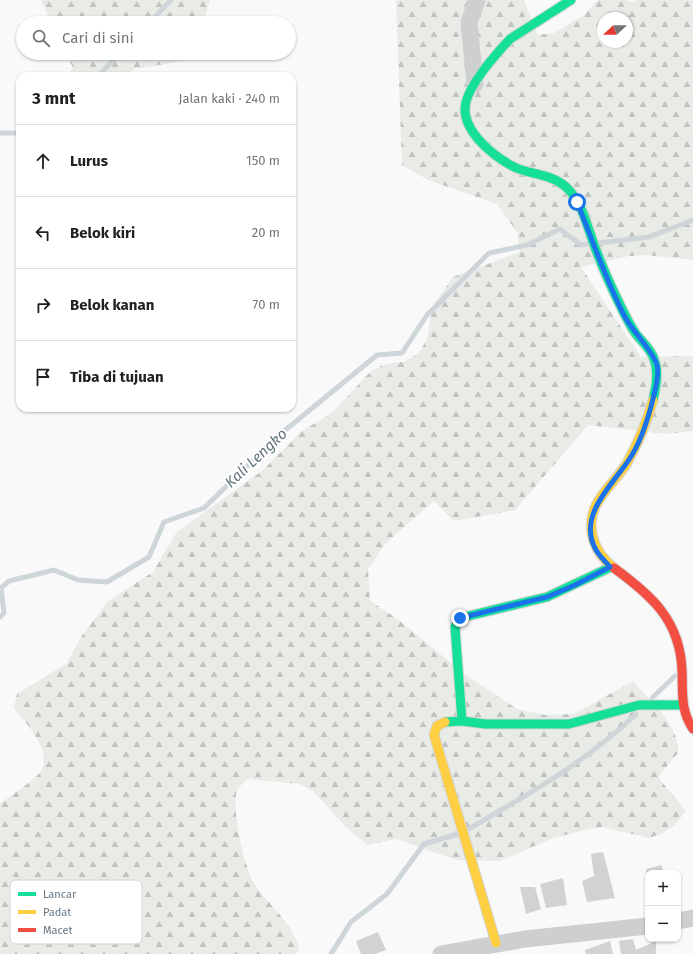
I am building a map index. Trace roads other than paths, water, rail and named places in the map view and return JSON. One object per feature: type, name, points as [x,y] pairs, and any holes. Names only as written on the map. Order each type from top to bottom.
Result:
[{"type":"street","points":[[475,84],[469,22],[477,0]]},
{"type":"street","points":[[571,0],[564,6],[510,38],[492,59],[475,84],[466,102],[465,110],[472,129],[480,140],[504,161],[517,168],[562,183],[569,189],[577,202],[596,252],[625,317],[654,357],[658,374],[645,424],[633,453],[594,510],[591,519],[592,541],[595,548],[610,567],[639,586],[664,613],[675,637],[682,665],[682,705],[687,720],[693,729]]},
{"type":"street","points":[[462,721],[455,627],[456,622],[460,618],[467,616],[547,597],[575,585],[610,567]]},
{"type":"street","points":[[496,944],[434,735],[437,725],[442,722],[462,721],[485,724],[573,724],[617,710],[639,705],[682,705]]},
{"type":"street","points":[[681,920],[693,918]]},
{"type":"street","points":[[441,954],[496,944],[645,926]]},
{"type":"waterway","points":[[156,16],[171,0]]},
{"type":"waterway","points":[[102,72],[113,60]]},
{"type":"waterway","points":[[0,133],[16,133]]},
{"type":"waterway","name":"Kali Lengko","points":[[598,243],[649,237],[693,220]]},
{"type":"waterway","name":"Kali Lengko","points":[[0,617],[4,613],[1,588],[9,581],[54,570],[78,580],[107,582],[149,557],[164,522],[204,508],[278,436],[377,355],[402,353],[427,315],[489,253],[527,245],[560,229],[581,245],[588,244]]},
{"type":"waterway","points":[[652,698],[675,676]]},
{"type":"waterway","points":[[467,830],[533,791],[577,762],[598,747],[636,714]]},
{"type":"waterway","points":[[331,954],[351,922],[387,894],[424,844],[458,834]]}]
